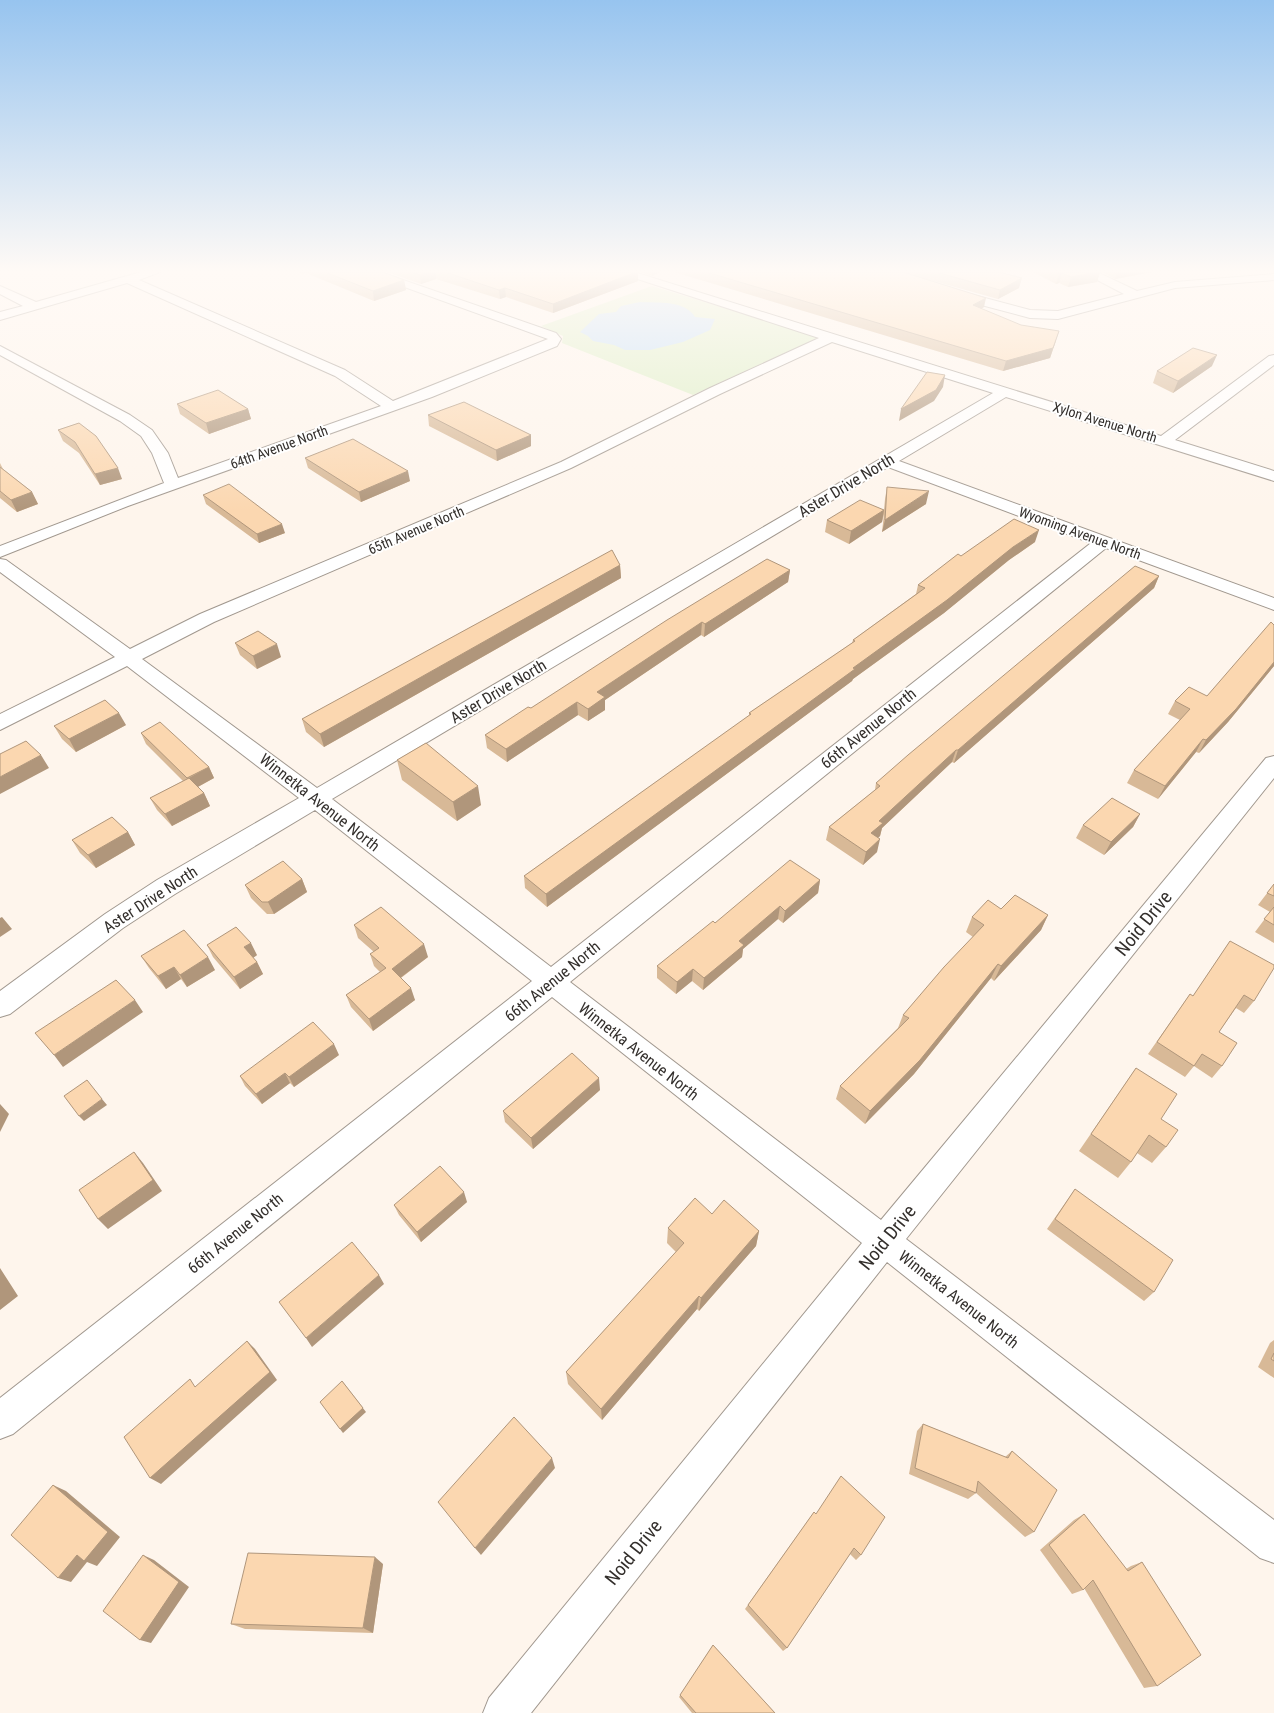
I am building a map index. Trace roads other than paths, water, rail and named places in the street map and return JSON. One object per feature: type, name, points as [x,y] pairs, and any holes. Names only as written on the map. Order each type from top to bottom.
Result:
[{"type":"street","points":[[4,352],[125,418],[147,433],[160,453],[173,485]]},
{"type":"street","points":[[292,352],[340,373],[392,407]]},
{"type":"street","name":"64th Avenue North","points":[[0,552],[79,519],[392,407],[530,352]]},
{"type":"street","name":"65th Avenue North","points":[[0,723],[207,618],[566,465],[715,391],[801,352]]},
{"type":"street","name":"Xylon Avenue North","points":[[878,352],[1274,476]]},
{"type":"street","points":[[1164,440],[1274,359]]},
{"type":"street","name":"Aster Drive North","points":[[0,1006],[114,921],[158,892],[1006,391]]},
{"type":"street","name":"Wyoming Avenue North","points":[[886,462],[1274,604]]},
{"type":"street","name":"66th Avenue North","points":[[0,1421],[1104,541]]},
{"type":"street","name":"Winnetka Avenue North","points":[[0,564],[315,798],[1274,1544]]},
{"type":"street","name":"Noid Drive","points":[[504,1713],[884,1241],[1274,763]]}]
